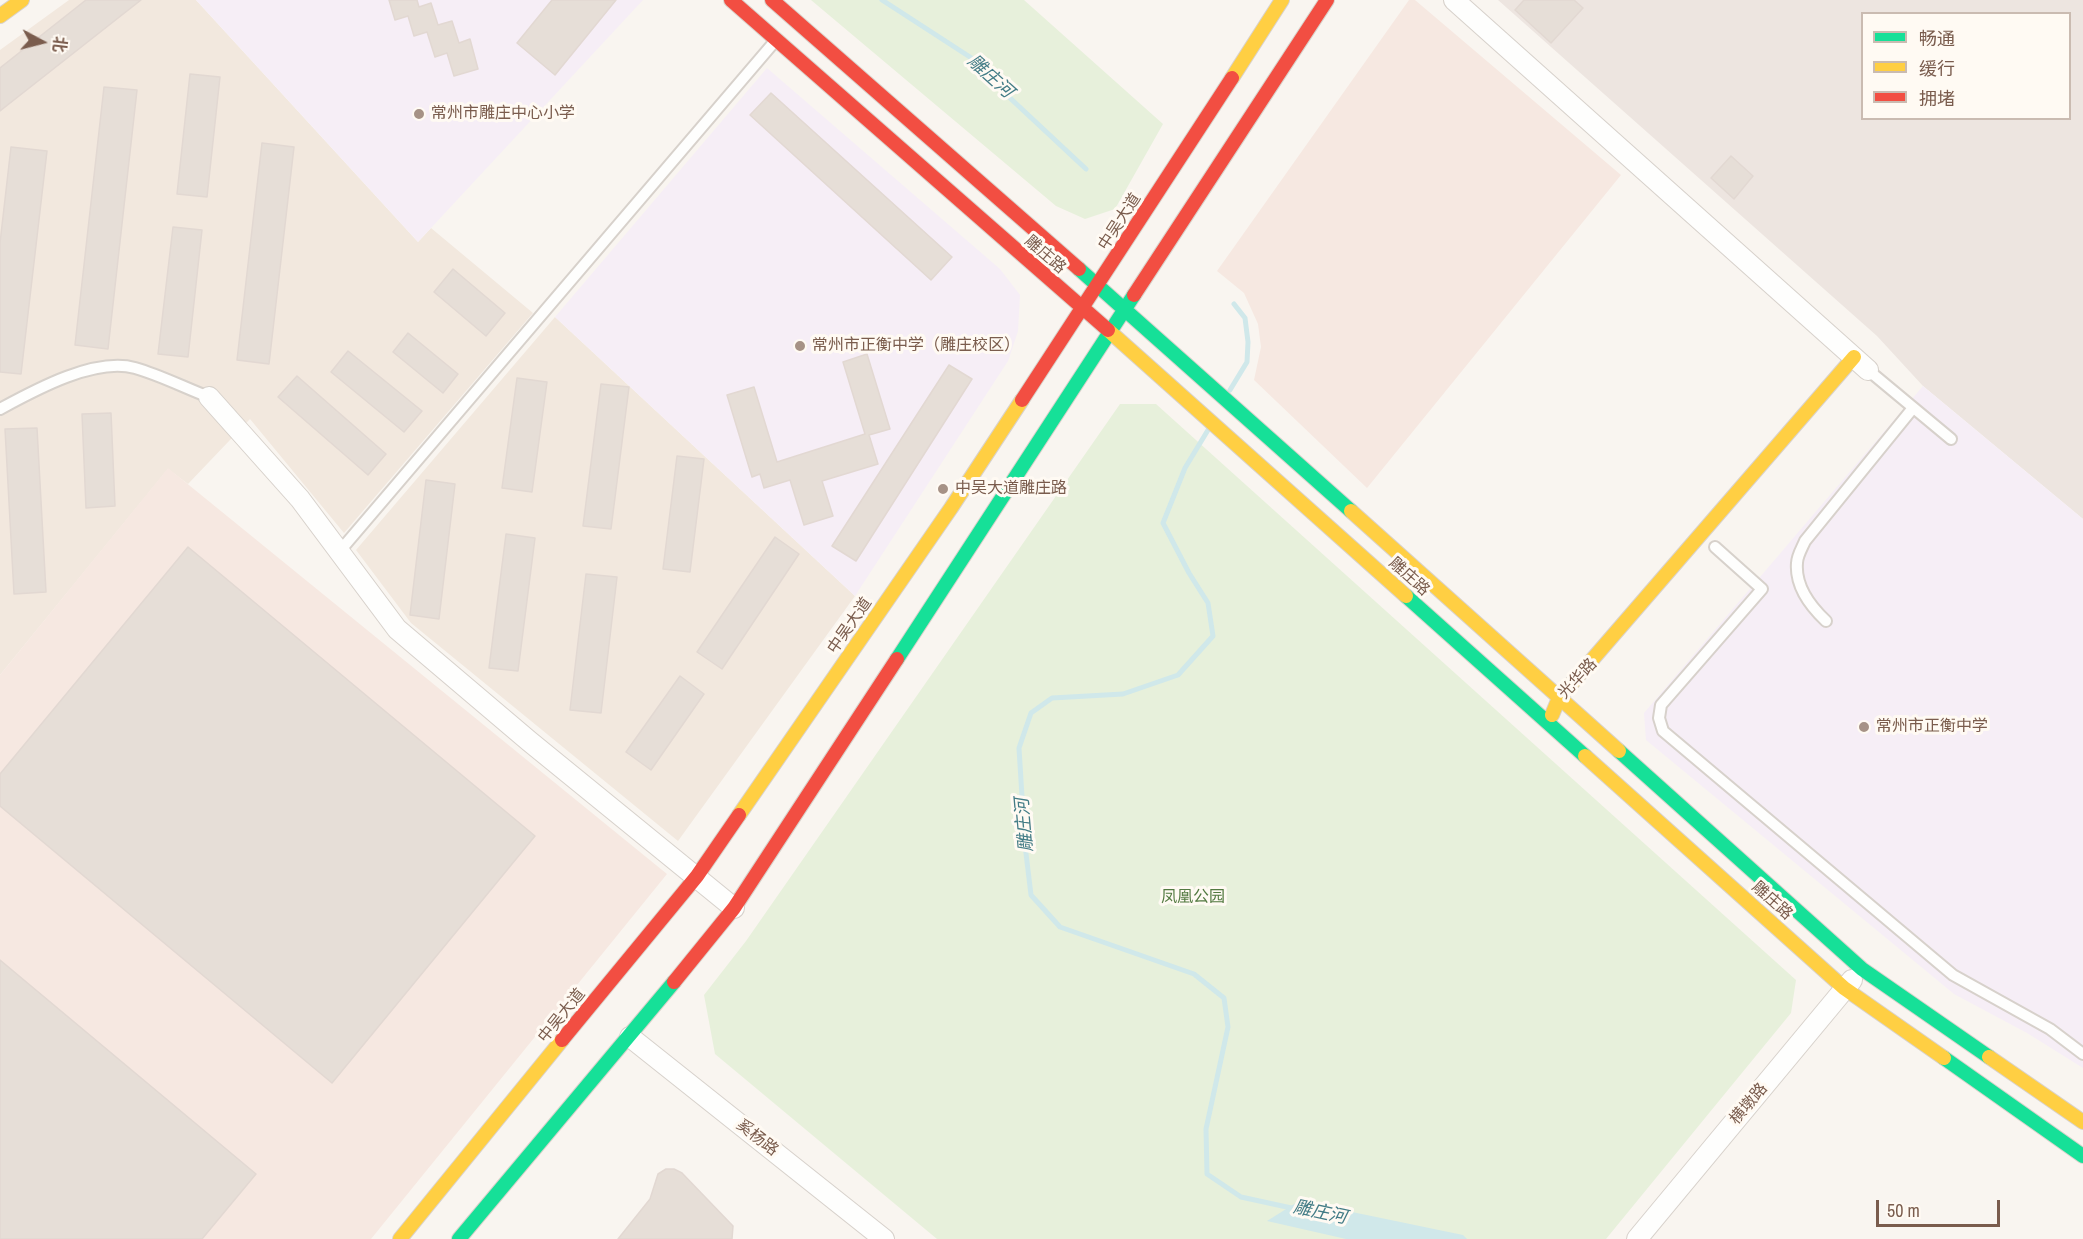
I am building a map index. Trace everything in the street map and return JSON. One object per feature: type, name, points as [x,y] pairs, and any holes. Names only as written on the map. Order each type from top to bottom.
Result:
[{"type":"main road","points":[[0,16],[22,0]]},
{"type":"main road","name":"雕庄路","points":[[731,0],[1220,430],[1844,988],[2083,1156]]},
{"type":"main road","name":"雕庄路","points":[[772,0],[1098,285],[1559,698],[1577,707],[1862,969],[2083,1122]]},
{"type":"main road","name":"中吴大道","points":[[400,1239],[697,876],[944,518],[1282,0]]},
{"type":"main road","points":[[459,1239],[630,1037],[734,908],[1327,0]]},
{"type":"main road","name":"光华路","points":[[1549,724],[1559,698],[1861,369]]},
{"type":"main road","name":"光华路","points":[[1549,724],[1577,707]]},
{"type":"street","points":[[1454,0],[1861,369]]},
{"type":"street","points":[[209,397],[300,499],[397,629],[529,741],[734,908]]},
{"type":"street","name":"横墩路","points":[[1637,1239],[1862,969]]},
{"type":"street","name":"奚杨路","points":[[630,1037],[884,1239]]},
{"type":"lane","points":[[339,552],[777,40]]},
{"type":"lane","points":[[0,409],[55,380],[103,367],[134,368],[209,397]]},
{"type":"lane","points":[[1861,369],[1951,439]]},
{"type":"lane","points":[[1826,621],[1812,608],[1801,588],[1797,563],[1805,541],[1913,408]]},
{"type":"lane","points":[[1715,547],[1762,589],[1661,705],[1659,718],[1663,730],[1953,975],[2050,1029],[2083,1054]]},
{"type":"shaded area","points":[[69,0],[196,0],[418,242],[431,228],[533,313],[344,533],[250,419],[188,484],[168,469],[0,675],[0,50]]},
{"type":"shaded area","name":"常州市雕庄中心小学","points":[[196,0],[643,0],[418,242]]},
{"type":"shaded area","points":[[1409,0],[1415,0],[1621,175],[1367,488],[1254,380],[1261,347],[1258,324],[1244,293],[1217,271]]},
{"type":"shaded area","points":[[1498,0],[2083,0],[2083,519],[1923,386],[1877,336]]},
{"type":"shaded area","name":"常州市正衡中学（雕庄校区）","points":[[767,68],[1000,269],[1020,295],[1018,331],[1008,361],[855,596],[555,317]]},
{"type":"shaded area","points":[[555,317],[855,596],[678,841],[411,623],[356,550]]},
{"type":"shaded area","name":"常州市正衡中学","points":[[1923,386],[2083,519],[2083,1068],[2027,1033],[1954,994],[1646,740],[1644,713]]},
{"type":"shaded area","points":[[168,468],[667,874],[371,1239],[0,1239],[0,675]]},
{"type":"green space","points":[[811,0],[1024,0],[1163,124],[1115,209],[1085,219],[1056,206]]},
{"type":"green space","name":"凤凰公园","points":[[1120,404],[1156,404],[1796,980],[1791,1013],[1606,1239],[937,1239],[715,1054],[704,995],[746,941]]},
{"type":"water","points":[[1299,1201],[1463,1235],[1467,1239],[1346,1239],[1267,1221]]},
{"type":"building","points":[[86,0],[141,0],[0,111],[0,68]]},
{"type":"building","points":[[389,0],[417,0],[419,7],[431,3],[438,25],[452,21],[459,43],[470,39],[478,69],[454,76],[447,53],[435,57],[427,32],[414,36],[408,16],[395,20]]},
{"type":"building","points":[[552,0],[616,0],[555,75],[517,43]]},
{"type":"building","points":[[1524,0],[1574,0],[1583,8],[1551,43],[1515,10]]},
{"type":"building","points":[[190,74],[220,77],[207,197],[177,194]]},
{"type":"building","points":[[104,87],[137,90],[108,349],[75,345]]},
{"type":"building","points":[[771,93],[952,257],[931,280],[750,115]]},
{"type":"building","points":[[262,143],[294,147],[269,364],[237,360]]},
{"type":"building","points":[[11,147],[47,151],[21,374],[0,372],[0,243]]},
{"type":"building","points":[[1731,156],[1753,176],[1734,199],[1711,178]]},
{"type":"building","points":[[173,227],[202,230],[188,357],[158,354]]},
{"type":"building","points":[[453,269],[505,313],[486,336],[434,292]]},
{"type":"building","points":[[408,333],[458,374],[443,393],[393,352]]},
{"type":"building","points":[[348,351],[422,411],[404,432],[331,372]]},
{"type":"building","points":[[867,354],[890,429],[869,435],[878,464],[822,481],[833,516],[804,525],[790,480],[764,488],[760,474],[752,477],[727,395],[754,387],[777,462],[865,434],[843,362]]},
{"type":"building","points":[[949,365],[972,379],[856,561],[832,546]]},
{"type":"building","points":[[297,376],[386,454],[368,475],[278,397]]},
{"type":"building","points":[[517,378],[547,382],[532,492],[502,488]]},
{"type":"building","points":[[601,384],[629,387],[611,529],[583,526]]},
{"type":"building","points":[[111,413],[115,506],[86,508],[82,414]]},
{"type":"building","points":[[37,428],[46,592],[14,594],[5,429]]},
{"type":"building","points":[[677,456],[704,459],[690,572],[663,569]]},
{"type":"building","points":[[426,480],[455,484],[439,619],[410,615]]},
{"type":"building","points":[[506,534],[535,538],[518,671],[489,668]]},
{"type":"building","points":[[775,537],[799,554],[722,669],[697,652]]},
{"type":"building","points":[[188,547],[535,836],[332,1083],[0,806],[0,774]]},
{"type":"building","points":[[586,574],[617,577],[601,713],[570,710]]},
{"type":"building","points":[[680,676],[704,694],[651,770],[626,752]]},
{"type":"building","points":[[0,960],[256,1174],[202,1239],[0,1239]]},
{"type":"building","points":[[666,1169],[674,1169],[682,1173],[733,1226],[732,1239],[618,1239],[650,1199],[658,1174]]},
{"type":"waterway","name":"雕庄河","points":[[882,0],[973,59],[1010,98],[1086,169]]},
{"type":"waterway","name":"雕庄河","points":[[1230,390],[1247,362],[1248,342],[1245,318],[1234,304]]},
{"type":"waterway","name":"雕庄河","points":[[1208,430],[1185,468],[1163,523],[1189,573],[1208,603],[1213,636],[1178,675],[1123,694],[1052,698],[1031,713],[1019,748],[1025,845],[1031,895],[1060,927],[1194,974],[1224,998],[1228,1027],[1206,1129],[1207,1174],[1241,1197],[1296,1209]]},
{"type":"traffic: fast","points":[[1079,269],[1351,511]]},
{"type":"traffic: fast","points":[[897,659],[1134,295]]},
{"type":"traffic: fast","points":[[1406,596],[1585,756]]},
{"type":"traffic: fast","points":[[1619,751],[1862,969],[1989,1057]]},
{"type":"traffic: fast","points":[[459,1239],[674,982]]},
{"type":"traffic: fast","points":[[1944,1058],[2083,1156]]},
{"type":"traffic: slow","points":[[0,16],[22,0]]},
{"type":"traffic: slow","points":[[1232,78],[1282,0]]},
{"type":"traffic: slow","points":[[1108,330],[1406,596]]},
{"type":"traffic: slow","points":[[1552,715],[1559,698],[1854,357]]},
{"type":"traffic: slow","points":[[739,815],[951,508],[1022,400]]},
{"type":"traffic: slow","points":[[1351,511],[1619,751]]},
{"type":"traffic: slow","points":[[1585,756],[1844,988],[1944,1058]]},
{"type":"traffic: slow","points":[[400,1239],[562,1040]]},
{"type":"traffic: slow","points":[[1989,1057],[2083,1122]]},
{"type":"traffic: jam","points":[[731,0],[1108,330]]},
{"type":"traffic: jam","points":[[772,0],[1079,269]]},
{"type":"traffic: jam","points":[[1134,295],[1327,0]]},
{"type":"traffic: jam","points":[[1022,400],[1232,78]]},
{"type":"traffic: jam","points":[[674,982],[734,908],[897,659]]},
{"type":"traffic: jam","points":[[562,1040],[697,876],[739,815]]},
{"type":"place","name":"常州市雕庄中心小学","points":[[419,114]]},
{"type":"place","name":"常州市正衡中学（雕庄校区）","points":[[800,346]]},
{"type":"place","name":"中吴大道雕庄路","points":[[943,489]]},
{"type":"place","name":"常州市正衡中学","points":[[1864,727]]}]
